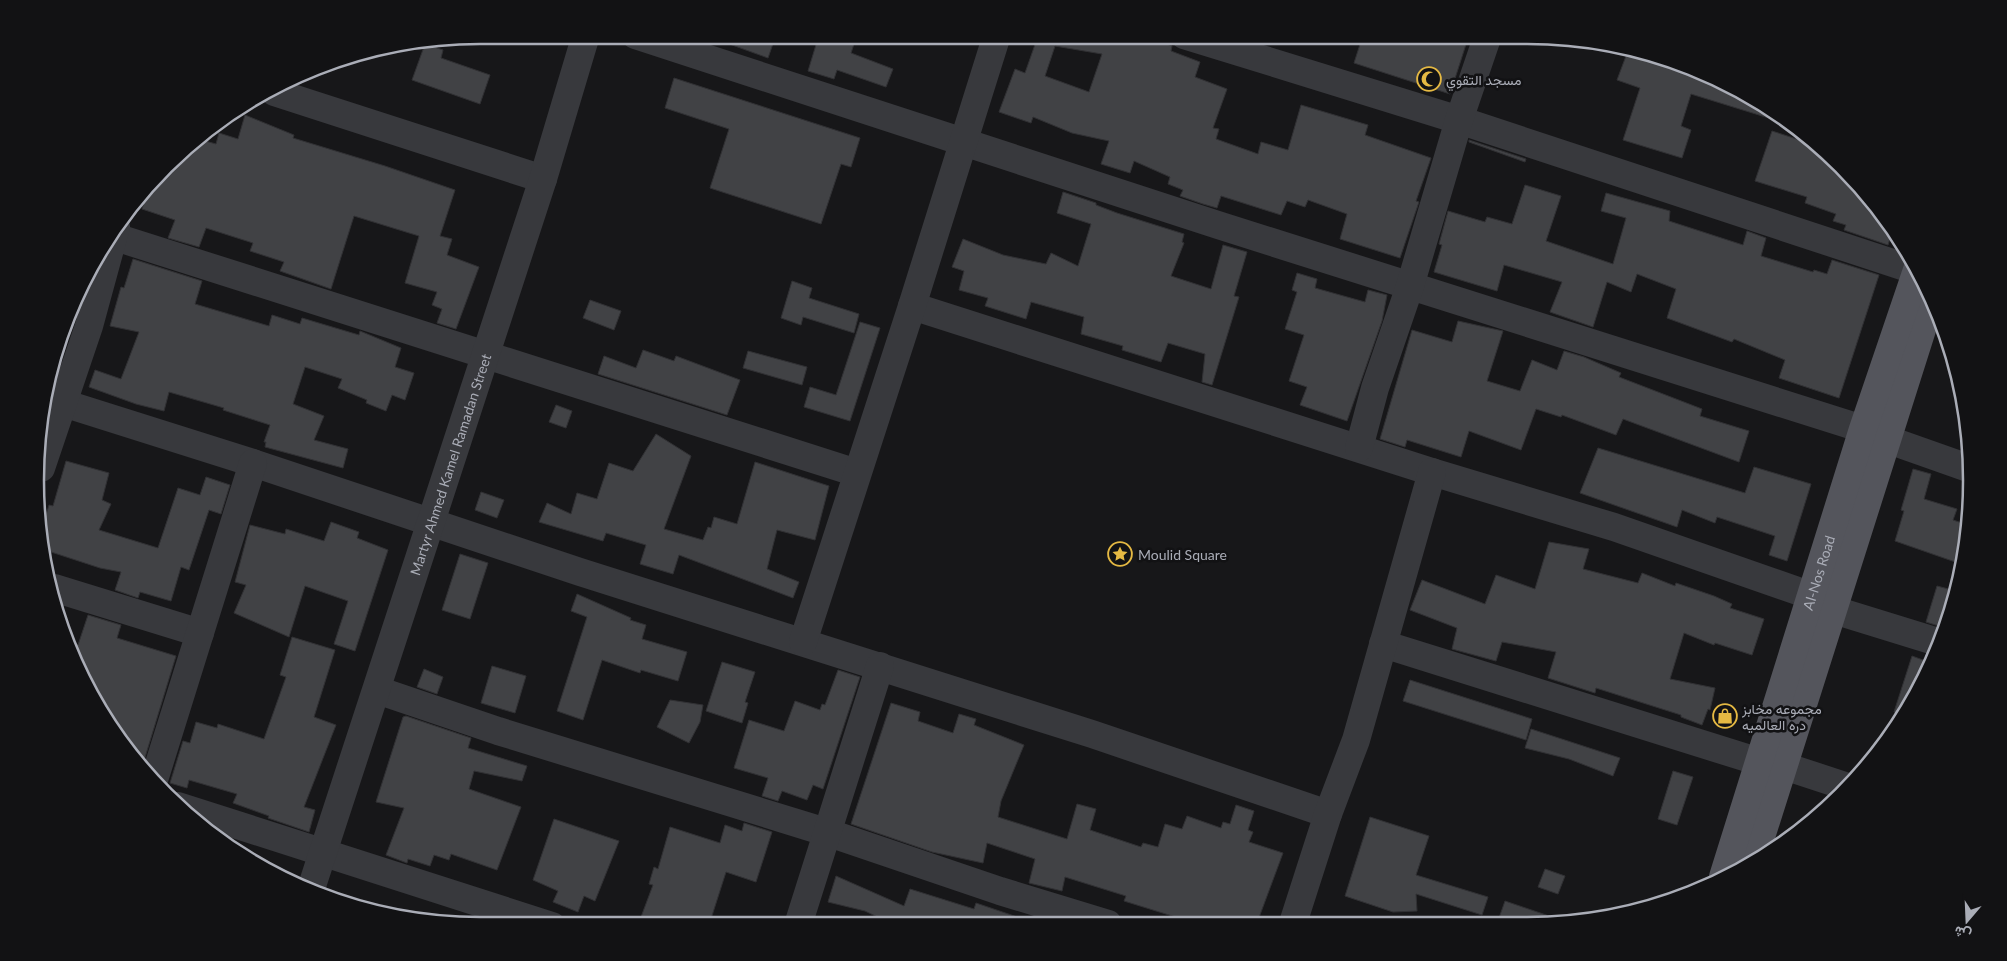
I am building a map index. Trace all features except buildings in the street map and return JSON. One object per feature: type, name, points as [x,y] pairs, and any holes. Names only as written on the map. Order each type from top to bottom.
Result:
[{"type":"main road","name":"Al-Nos Road","points":[[1727,869],[1772,764],[1875,434],[1914,280]]},
{"type":"main road","name":"Al-Nos Road","points":[[1875,434],[1928,308]]},
{"type":"main road","name":"Al-Nos Road","points":[[1755,852],[1772,764]]},
{"type":"street","name":"Martyr Ahmed Kamel Ramadan Street","points":[[312,884],[544,179],[583,44]]},
{"type":"street","points":[[663,44],[1410,286],[1875,434],[1962,466]]},
{"type":"street","points":[[803,642],[994,44]]},
{"type":"street","points":[[1212,44],[1459,120],[1908,267]]},
{"type":"street","points":[[1359,448],[1375,388],[1410,286],[1459,120],[1485,44]]},
{"type":"street","points":[[282,92],[544,179]]},
{"type":"street","points":[[119,235],[485,356],[857,473]]},
{"type":"street","points":[[46,441],[53,400],[88,326],[106,255]]},
{"type":"street","points":[[912,306],[1432,472],[1614,526],[1823,603],[1933,641]]},
{"type":"street","points":[[53,400],[253,463],[431,524],[1092,734],[1328,814]]},
{"type":"street","points":[[156,773],[253,463]]},
{"type":"street","points":[[1295,917],[1328,814],[1356,740],[1432,472]]},
{"type":"street","points":[[58,589],[200,633]]},
{"type":"street","points":[[1383,644],[1839,784]]},
{"type":"street","points":[[801,917],[880,666]]},
{"type":"street","points":[[377,690],[507,734],[829,832],[1000,891],[1085,917]]},
{"type":"street","points":[[197,812],[524,917]]},
{"type":"place","name":"مسجد التقوي","points":[[1429,79]]},
{"type":"place","name":"Moulid Square","points":[[1120,554]]},
{"type":"place","name":"مجموعه مخابز دره العالميه","points":[[1725,716]]}]
